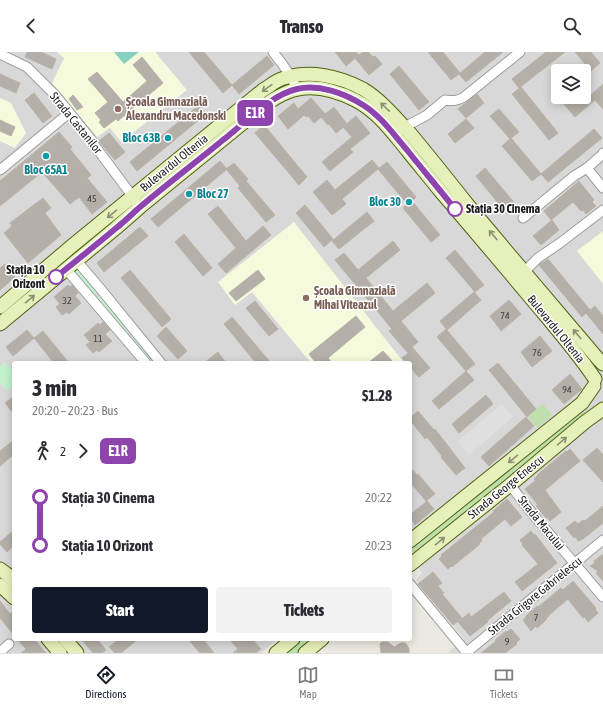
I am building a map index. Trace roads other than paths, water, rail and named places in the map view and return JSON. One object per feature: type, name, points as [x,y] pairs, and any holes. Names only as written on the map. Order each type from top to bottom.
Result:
[{"type":"street","points":[[273,52],[283,63],[297,89]]},
{"type":"street","points":[[399,130],[427,115],[445,100],[460,100],[520,52]]},
{"type":"street","name":"Strada Castanilor","points":[[0,54],[26,67],[56,96],[90,138],[137,202]]},
{"type":"street","name":"Bulevardul Oltenia","points":[[0,324],[116,228],[137,202],[263,90],[273,83],[291,76],[326,76],[355,85],[385,106],[399,130],[494,236],[520,276],[575,352],[597,379],[595,395],[603,404]]},
{"type":"street","name":"Bulevardul Oltenia","points":[[0,307],[137,202],[232,133],[265,105],[282,94],[297,89],[317,88],[332,90],[364,105],[399,130]]},
{"type":"street","points":[[0,170],[69,113]]},
{"type":"street","points":[[523,218],[574,176],[587,168],[603,153]]},
{"type":"street","points":[[587,168],[603,188]]},
{"type":"street","points":[[520,276],[538,258],[603,210]]},
{"type":"street","points":[[71,265],[144,361]]},
{"type":"street","points":[[71,265],[99,288],[159,361]]},
{"type":"street","name":"Bulevardul Oltenia","points":[[520,276],[603,364]]},
{"type":"street","name":"Strada George Enescu","points":[[412,539],[582,404],[597,379]]},
{"type":"street","name":"Strada George Enescu","points":[[412,563],[510,485],[585,422],[603,409]]},
{"type":"street","name":"Strada Macului","points":[[510,485],[574,564],[602,595]]},
{"type":"street","name":"Strada Grigore Gabrielescu","points":[[467,653],[603,540]]},
{"type":"street","points":[[0,569],[12,579]]},
{"type":"street","points":[[0,585],[12,596]]},
{"type":"street","points":[[412,586],[467,653]]},
{"type":"street","points":[[276,653],[291,641]]},
{"type":"street","points":[[305,653],[320,641]]},
{"type":"street","points":[[0,652],[9,644]]},
{"type":"street","points":[[56,646],[77,653]]},
{"type":"place","name":"Școala Gimnazială Alexandru Macedonski","points":[[118,109]]},
{"type":"place","name":"Bloc 63B","points":[[168,138]]},
{"type":"place","name":"Bloc 65A1","points":[[46,156]]},
{"type":"place","name":"Bloc 27","points":[[189,194]]},
{"type":"place","name":"Bloc 30","points":[[409,202]]},
{"type":"place","name":"Stația 30 Cinema","points":[[455,209]]},
{"type":"place","name":"Stația 10 Orizont","points":[[56,277]]},
{"type":"place","name":"Școala Gimnazială Mihai Viteazul","points":[[306,298]]}]
